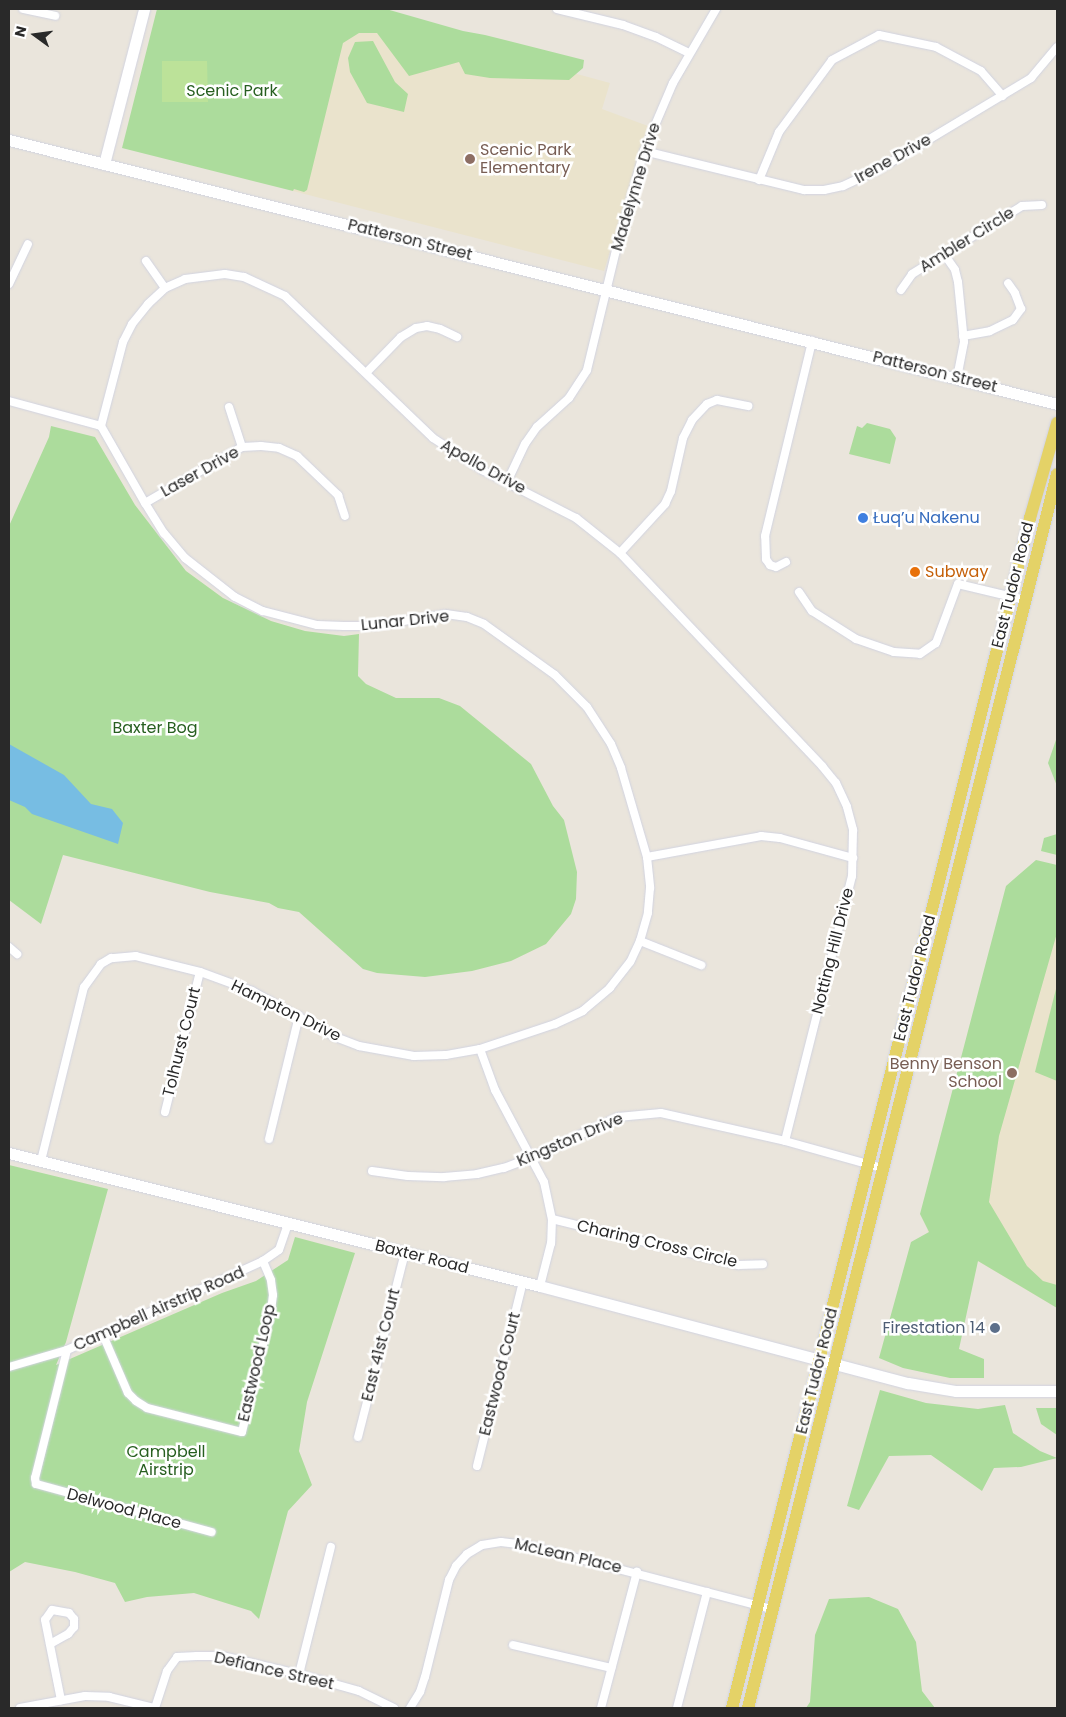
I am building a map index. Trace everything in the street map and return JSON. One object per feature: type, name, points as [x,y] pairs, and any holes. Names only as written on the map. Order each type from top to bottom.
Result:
[{"type":"main road","name":"East Tudor Road","points":[[732,1708],[1010,596],[1057,423]]},
{"type":"main road","name":"East Tudor Road","points":[[748,1708],[1057,474]]},
{"type":"street","points":[[23,9],[55,16]]},
{"type":"street","points":[[104,164],[144,9]]},
{"type":"street","points":[[557,9],[622,25],[656,37],[688,53]]},
{"type":"street","name":"Madelynne Drive","points":[[506,482],[525,444],[537,427],[562,405],[580,384],[587,370],[606,290],[644,151],[672,83],[688,53],[716,9]]},
{"type":"street","points":[[759,180],[779,132],[832,60],[879,35],[936,47],[981,71],[1003,96]]},
{"type":"street","name":"Irene Drive","points":[[644,151],[804,190],[824,190],[843,186],[878,170],[1031,78],[1057,47]]},
{"type":"street","name":"Patterson Street","points":[[9,140],[957,377],[1057,404]]},
{"type":"street","name":"Ambler Circle","points":[[901,290],[912,274],[1022,206],[1042,206]]},
{"type":"street","points":[[9,284],[28,244]]},
{"type":"street","points":[[944,254],[955,270],[958,282],[963,336],[957,377]]},
{"type":"street","points":[[146,261],[164,288]]},
{"type":"street","name":"Apollo Drive","points":[[101,426],[124,342],[132,324],[164,288],[185,279],[225,274],[244,277],[267,286],[285,296],[433,438],[457,456],[576,518],[620,553],[822,766]]},
{"type":"street","points":[[963,336],[990,331],[1013,320],[1020,308],[1015,293],[1008,283]]},
{"type":"street","points":[[366,372],[401,337],[416,328],[427,326],[440,328],[457,337]]},
{"type":"street","points":[[786,562],[776,567],[770,565],[764,549],[812,341]]},
{"type":"street","points":[[620,553],[664,504],[671,491],[684,438],[692,420],[707,404],[717,400],[748,406]]},
{"type":"street","points":[[9,401],[101,426]]},
{"type":"street","points":[[229,407],[242,448]]},
{"type":"street","name":"Lunar Drive","points":[[101,426],[145,503],[164,532],[185,558],[236,597],[263,611],[292,620],[335,626],[373,626],[446,614],[467,617],[484,624],[555,675],[588,707],[600,724],[621,768],[647,857],[650,888],[648,914],[640,941]]},
{"type":"street","name":"Laser Drive","points":[[145,503],[242,448],[261,446],[280,448],[297,456],[338,495],[345,516]]},
{"type":"street","points":[[800,592],[812,610],[856,639],[894,652],[920,654],[936,643],[958,584],[1025,600]]},
{"type":"street","name":"Notting Hill Drive","points":[[785,1141],[852,876],[853,830],[847,807],[836,784],[822,766]]},
{"type":"street","points":[[647,857],[761,836],[780,838],[853,858]]},
{"type":"street","points":[[640,941],[701,965]]},
{"type":"street","name":"Hampton Drive","points":[[41,1161],[84,988],[96,970],[111,958],[122,955],[136,956],[200,972],[252,991],[333,1036],[384,1052],[414,1056],[446,1055],[480,1049],[555,1024],[583,1011],[610,988],[630,962],[640,941]]},
{"type":"street","points":[[9,947],[17,954]]},
{"type":"street","name":"Tolhurst Court","points":[[165,1112],[200,972]]},
{"type":"street","points":[[269,1139],[299,1016]]},
{"type":"street","points":[[480,1049],[494,1090],[544,1182],[552,1219],[551,1243],[540,1286]]},
{"type":"street","name":"Kingston Drive","points":[[372,1171],[408,1176],[444,1177],[476,1174],[504,1168],[618,1117],[640,1113],[661,1113],[785,1141],[882,1168]]},
{"type":"street","name":"Baxter Road","points":[[9,1154],[540,1286],[834,1364]]},
{"type":"street","name":"Charing Cross Circle","points":[[552,1219],[738,1265],[763,1264]]},
{"type":"street","name":"Campbell Airstrip Road","points":[[9,1367],[68,1350],[263,1262],[279,1250],[288,1224]]},
{"type":"street","name":"East 41st Court","points":[[358,1437],[405,1253]]},
{"type":"street","name":"Eastwood Loop","points":[[103,1335],[128,1393],[136,1401],[147,1408],[242,1432],[271,1311],[271,1280],[263,1262]]},
{"type":"street","name":"Eastwood Court","points":[[477,1466],[523,1282]]},
{"type":"street","name":"Delwood Place","points":[[68,1350],[35,1478],[36,1484],[212,1532]]},
{"type":"street","points":[[834,1364],[939,1389],[985,1392],[1057,1391]]},
{"type":"street","name":"McLean Place","points":[[410,1708],[420,1692],[425,1677],[449,1580],[456,1566],[467,1554],[482,1545],[501,1542],[526,1545],[637,1572],[772,1609]]},
{"type":"street","points":[[299,1674],[331,1547]]},
{"type":"street","points":[[601,1708],[637,1572]]},
{"type":"street","points":[[677,1708],[707,1592]]},
{"type":"street","points":[[50,1644],[68,1634],[74,1627],[74,1619],[69,1613],[52,1610],[48,1613],[45,1620],[61,1700]]},
{"type":"street","points":[[513,1644],[611,1668]]},
{"type":"street","name":"Defiance Street","points":[[155,1708],[167,1672],[177,1656],[222,1656],[299,1674],[359,1691],[394,1708]]},
{"type":"street","points":[[20,1708],[85,1696],[109,1697],[155,1708]]},
{"type":"shaded area","name":"Scenic Park Elementary","points":[[339,9],[610,83],[602,109],[648,126],[604,271],[293,191]]},
{"type":"shaded area","name":"Benny Benson School","points":[[1057,916],[1057,1308],[927,1231]]},
{"type":"green space","name":"Scenic Park","points":[[157,9],[386,9],[463,31],[584,60],[583,68],[569,80],[490,78],[465,74],[459,62],[409,76],[377,33],[359,33],[343,43],[307,190],[304,192],[294,189],[293,191],[122,148]]},
{"type":"green space","points":[[373,41],[395,82],[408,94],[404,112],[367,103],[350,72],[348,58],[355,42]]},
{"type":"green space","points":[[162,61],[207,61],[208,102],[162,102]]},
{"type":"green space","points":[[867,423],[890,429],[896,438],[890,464],[849,454],[857,426],[862,428]]},
{"type":"green space","name":"Baxter Bog","points":[[51,426],[95,437],[135,505],[186,571],[223,598],[271,621],[305,631],[344,636],[359,634],[358,676],[366,684],[396,698],[439,698],[460,706],[531,764],[553,806],[564,820],[577,872],[576,899],[571,914],[546,944],[511,961],[472,971],[425,977],[377,973],[363,969],[299,912],[278,908],[269,903],[210,892],[63,855],[41,924],[9,900],[9,526],[49,437]]},
{"type":"green space","points":[[1057,737],[1057,786],[1048,763]]},
{"type":"green space","points":[[1057,834],[1057,855],[1041,851],[1044,838]]},
{"type":"green space","points":[[1036,860],[1057,865],[1057,933],[999,1136],[989,1202],[1027,1266],[1043,1281],[1057,1285],[1057,1308],[978,1261],[959,1349],[984,1359],[984,1378],[950,1378],[903,1368],[879,1358],[911,1242],[929,1232],[920,1214],[1006,886]]},
{"type":"green space","points":[[1057,985],[1057,1081],[1035,1072]]},
{"type":"green space","name":"Campbell Airstrip","points":[[9,1165],[108,1189],[66,1342],[56,1365],[222,1293],[256,1281],[288,1260],[295,1237],[355,1253],[307,1402],[299,1451],[312,1485],[288,1511],[259,1619],[251,1611],[194,1593],[147,1597],[125,1602],[115,1583],[75,1572],[25,1562],[9,1572]]},
{"type":"green space","points":[[880,1390],[926,1403],[978,1409],[1005,1405],[1013,1433],[1040,1451],[1057,1458],[1021,1467],[994,1468],[982,1491],[931,1455],[889,1456],[859,1510],[847,1506]]},
{"type":"green space","points":[[1036,1408],[1057,1408],[1057,1435],[1041,1424]]},
{"type":"green space","points":[[869,1597],[898,1609],[916,1642],[922,1691],[935,1708],[806,1708],[810,1702],[815,1635],[829,1599]]},
{"type":"water","points":[[9,744],[64,775],[91,804],[112,809],[123,823],[118,844],[32,814],[25,807],[9,800]]},
{"type":"place","name":"Scenic Park Elementary","points":[[470,159]]},
{"type":"place","name":"Łuq’u Nakenu","points":[[863,518]]},
{"type":"place","name":"Subway","points":[[915,572]]},
{"type":"place","name":"Benny Benson School","points":[[1012,1073]]},
{"type":"place","name":"Firestation 14","points":[[995,1328]]}]
